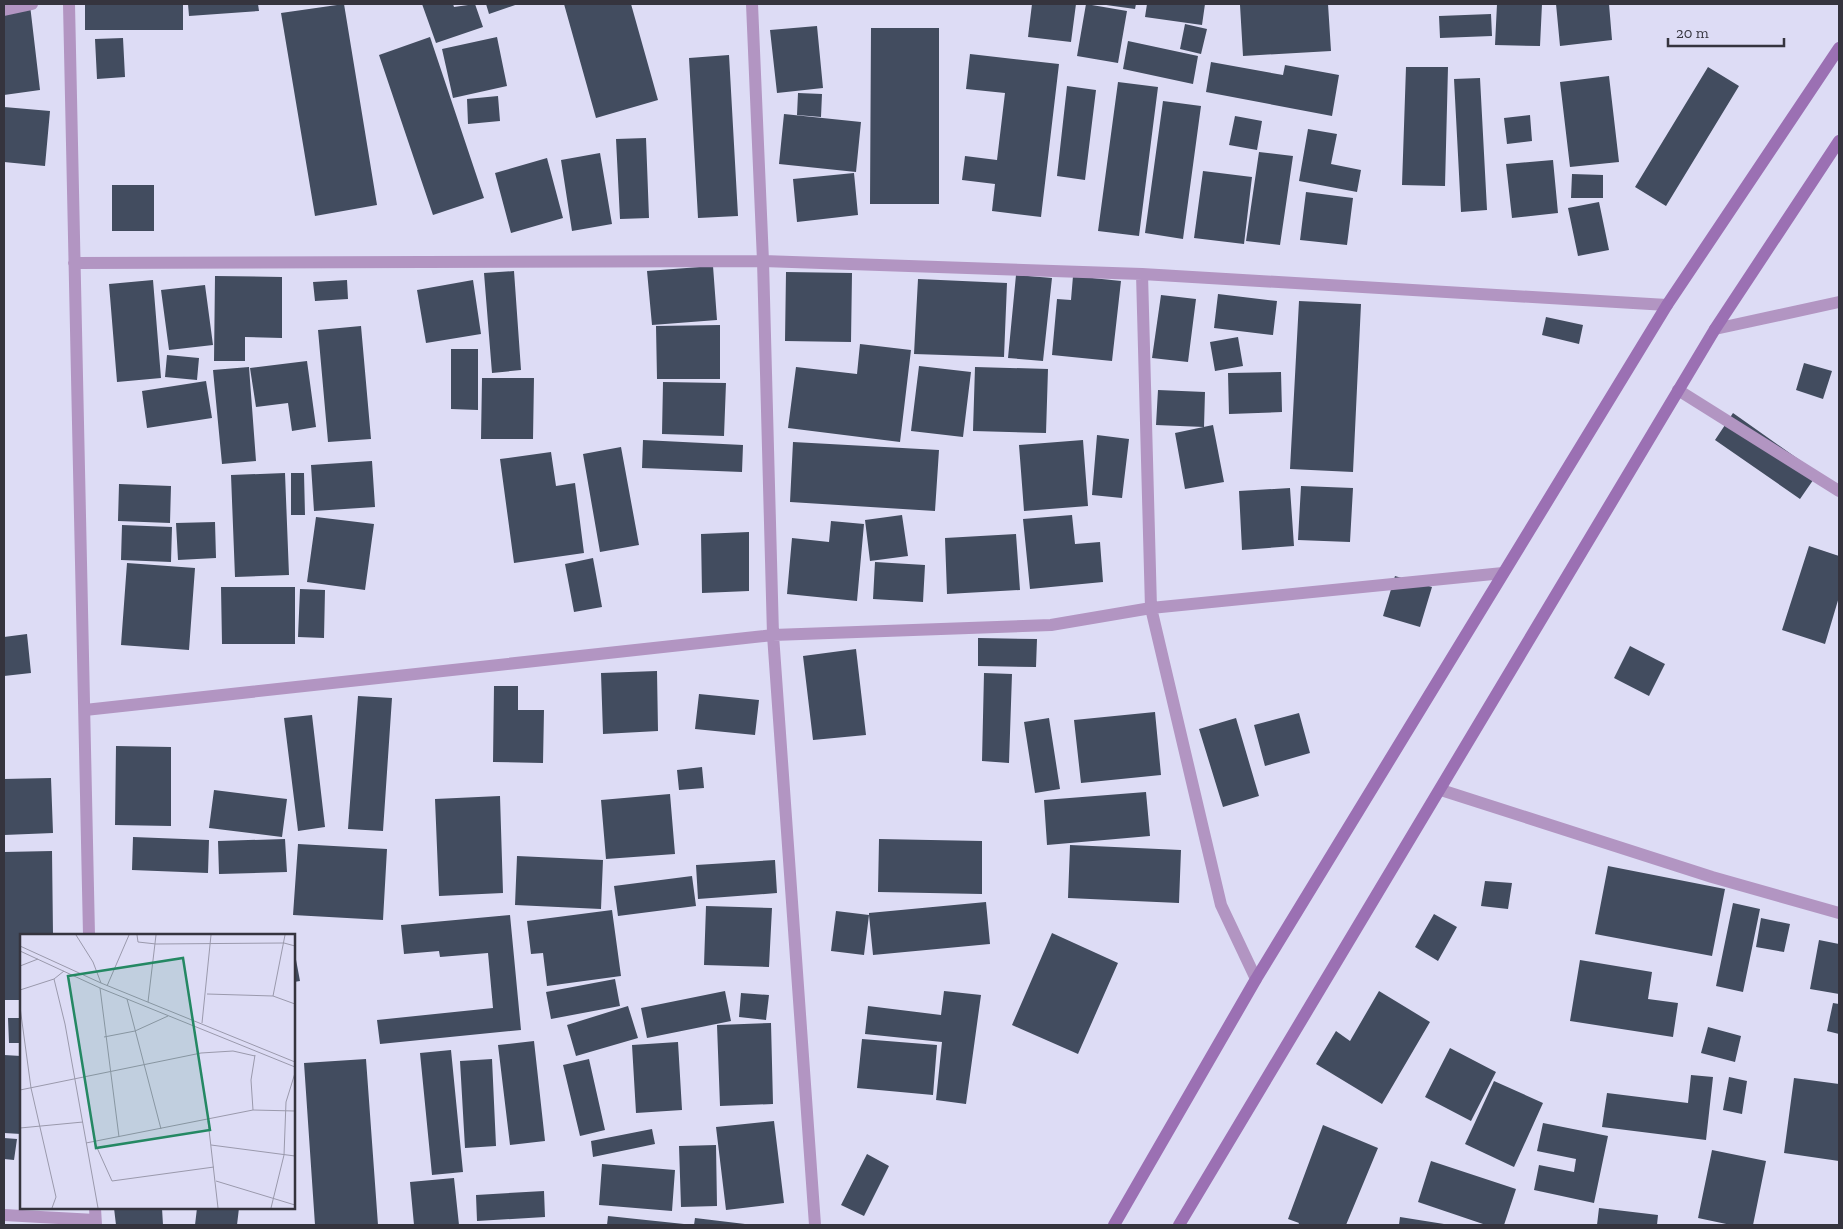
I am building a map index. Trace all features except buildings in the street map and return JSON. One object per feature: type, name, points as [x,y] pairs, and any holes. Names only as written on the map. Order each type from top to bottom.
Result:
[{"type":"main road","points":[[1114,1225],[1256,979],[1667,306],[1839,48]]},
{"type":"main road","points":[[1180,1225],[1441,790],[1714,328],[1839,140]]},
{"type":"street","points":[[4,10],[32,4]]},
{"type":"street","points":[[69,4],[89,934]]},
{"type":"street","points":[[752,4],[763,261],[773,635],[815,1225]]},
{"type":"street","points":[[74,263],[763,261],[1142,274],[1667,306]]},
{"type":"street","points":[[1142,274],[1151,608],[1220,905],[1256,979]]},
{"type":"street","points":[[1714,328],[1839,302]]},
{"type":"street","points":[[1678,390],[1839,491]]},
{"type":"street","points":[[85,710],[773,635],[1052,625],[1151,608],[1503,573]]},
{"type":"street","points":[[1441,790],[1712,877],[1839,913]]},
{"type":"street","points":[[4,1215],[95,1218]]}]
